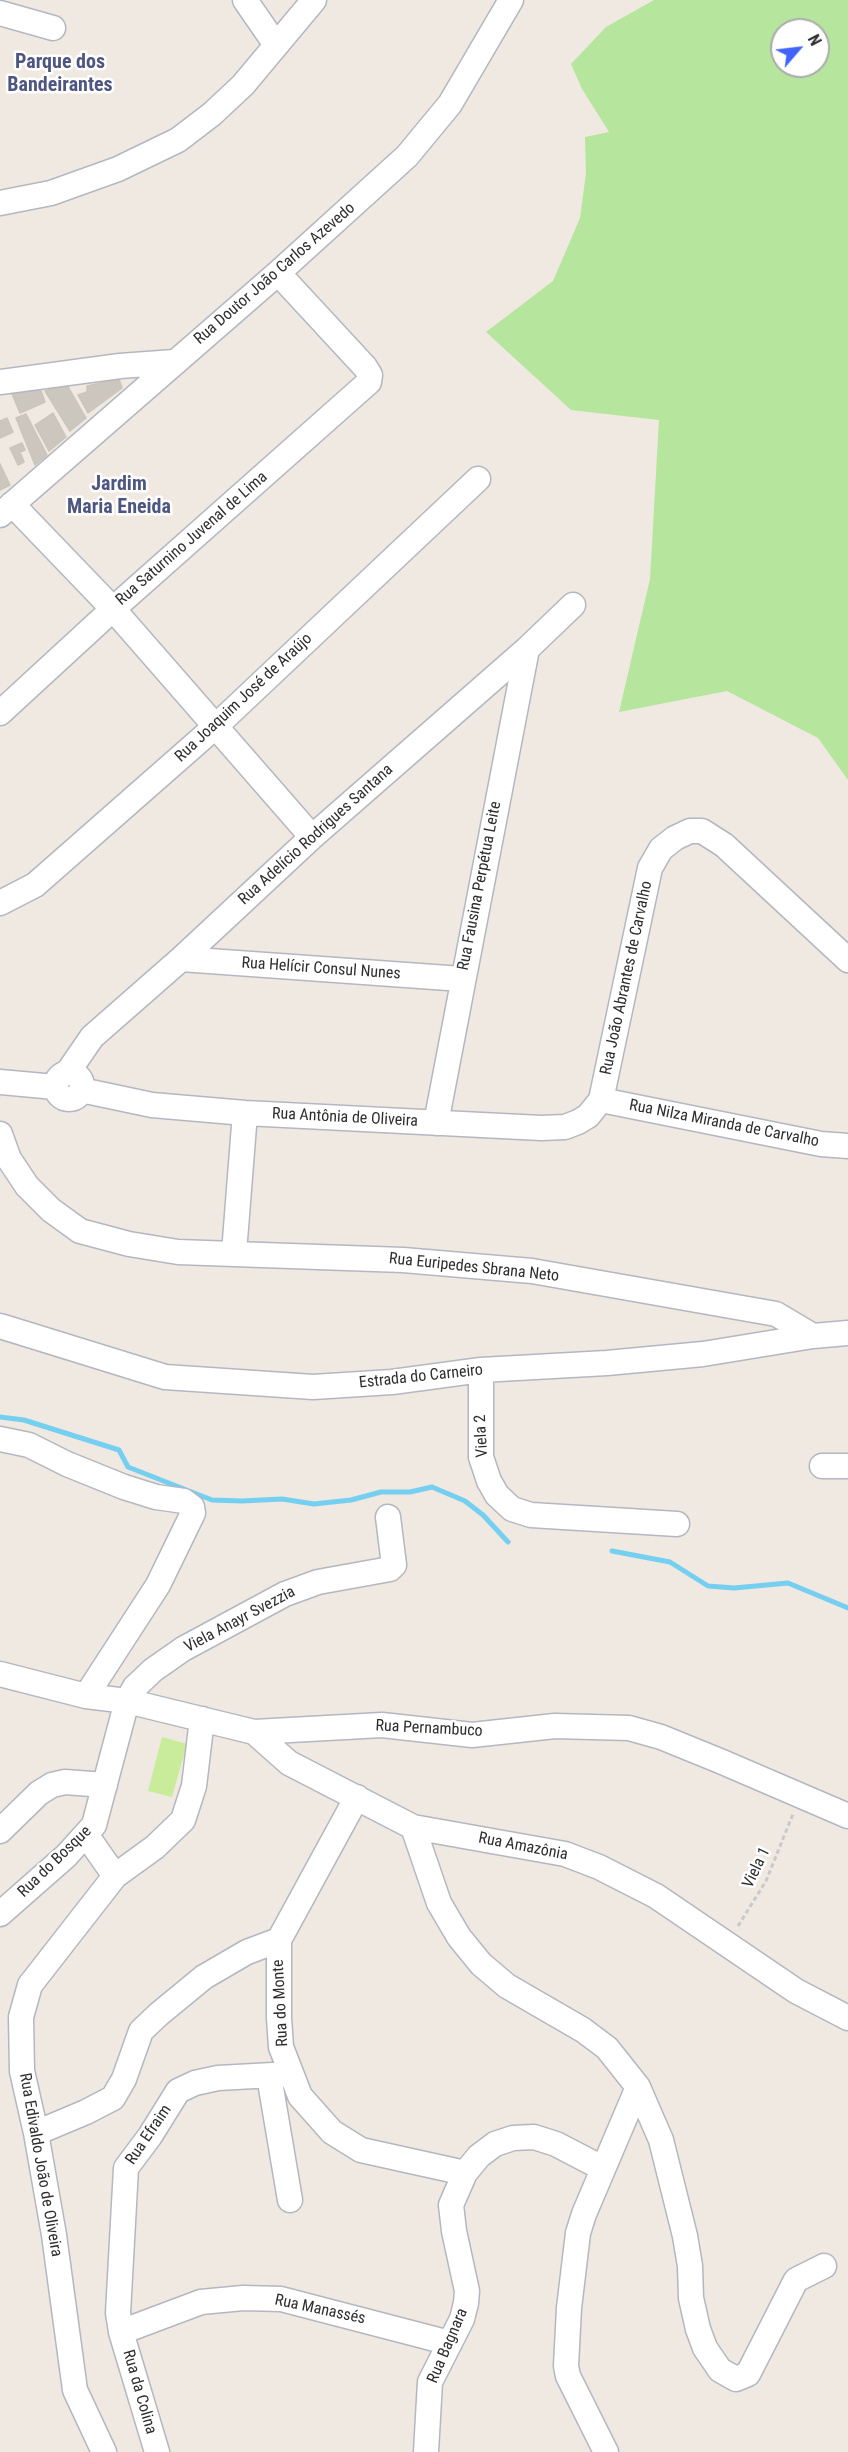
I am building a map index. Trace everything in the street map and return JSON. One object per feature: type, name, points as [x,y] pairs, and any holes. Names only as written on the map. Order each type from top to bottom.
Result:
[{"type":"street","points":[[245,0],[276,45]]},
{"type":"street","points":[[0,203],[51,193],[118,170],[178,140],[212,114],[243,85],[314,0]]},
{"type":"street","name":"Rua Doutor João Carlos Azevedo","points":[[6,510],[278,273],[407,156],[450,104],[511,0]]},
{"type":"street","points":[[0,13],[53,28]]},
{"type":"street","name":"Rua Saturnino Juvenal de Lima","points":[[0,713],[113,609],[365,387],[370,378],[361,363],[278,273]]},
{"type":"street","points":[[0,382],[120,366],[174,362]]},
{"type":"street","name":"Rua Joaquim José de Araújo","points":[[0,903],[34,885],[216,726],[478,479]]},
{"type":"street","points":[[6,510],[113,609],[312,837]]},
{"type":"street","name":"Rua Adelício Rodrigues Santana","points":[[68,1083],[92,1037],[573,605]]},
{"type":"street","name":"Rua Fausina Perpétua Leite","points":[[436,1123],[527,648]]},
{"type":"street","name":"Rua João Abrantes de Carvalho","points":[[601,1100],[650,868],[661,849],[675,838],[690,831],[702,831],[724,845],[848,960]]},
{"type":"street","name":"Rua Helícir Consul Nunes","points":[[181,959],[462,979]]},
{"type":"street","points":[[0,1083],[0,1093]]},
{"type":"street","name":"Rua Antônia de Oliveira","points":[[0,1083],[68,1083],[152,1104],[246,1113],[565,1127],[588,1116],[601,1100]]},
{"type":"street","name":"Rua Nilza Miranda de Carvalho","points":[[601,1100],[821,1144],[848,1146]]},
{"type":"street","points":[[234,1253],[246,1113]]},
{"type":"street","name":"Rua Euripedes Sbrana Neto","points":[[0,1134],[9,1159],[27,1186],[51,1210],[80,1231],[129,1244],[178,1252],[403,1260],[532,1270],[776,1314],[813,1336]]},
{"type":"street","name":"Estrada do Carneiro","points":[[0,1326],[165,1377],[313,1387],[392,1382],[481,1370],[607,1363],[703,1354],[813,1336],[848,1333]]},
{"type":"street","name":"Viela 2","points":[[481,1370],[480,1457],[497,1495],[512,1509],[531,1515],[677,1524]]},
{"type":"street","points":[[0,1439],[29,1445],[67,1464],[124,1487],[156,1497],[184,1501],[192,1507],[193,1513],[158,1585],[86,1696]]},
{"type":"street","points":[[822,1466],[848,1466]]},
{"type":"street","name":"Viela Anayr Svezzia","points":[[127,1701],[135,1687],[153,1670],[183,1649],[285,1594],[318,1582],[390,1569],[394,1565],[388,1517]]},
{"type":"street","name":"Rua Pernambuco","points":[[0,1674],[86,1696],[127,1701],[254,1732],[382,1725],[472,1735],[555,1726],[629,1728],[661,1737],[711,1757],[848,1816]]},
{"type":"street","name":"Rua do Bosque","points":[[0,1914],[87,1836],[94,1825],[100,1810],[127,1701]]},
{"type":"street","name":"Rua Edivaldo João de Oliveira","points":[[104,2452],[75,2390],[54,2235],[36,2133],[22,2071],[21,2017],[30,1985],[115,1876],[155,1847],[183,1820],[194,1786],[202,1719]]},
{"type":"street","name":"Rua Amazônia","points":[[254,1732],[289,1763],[412,1827],[565,1854],[599,1867],[656,1896],[796,1991],[848,2018]]},
{"type":"street","points":[[0,1831],[39,1792],[52,1785],[65,1782],[105,1785]]},
{"type":"street","name":"Rua do Monte","points":[[357,1797],[279,1940],[280,2075],[332,2133],[361,2150],[465,2173]]},
{"type":"street","points":[[412,1827],[439,1903],[459,1937],[481,1964],[507,1986],[583,2030],[607,2048],[638,2087],[661,2140],[685,2236],[690,2266],[691,2298],[698,2329],[705,2348],[720,2370],[736,2379],[748,2374],[795,2280],[824,2266]]},
{"type":"street","points":[[87,1836],[115,1876]]},
{"type":"street","points":[[36,2133],[113,2098],[124,2079],[141,2031],[159,2013],[204,1977],[247,1952],[279,1940]]},
{"type":"street","points":[[280,2075],[290,2200]]},
{"type":"street","name":"Rua Efraim","points":[[121,2332],[118,2313],[126,2168],[150,2136],[178,2091],[195,2083],[218,2078],[280,2075]]},
{"type":"street","points":[[606,2452],[573,2389],[566,2366],[569,2308],[578,2233],[602,2168],[638,2087]]},
{"type":"street","points":[[465,2173],[479,2156],[495,2144],[513,2138],[534,2138],[556,2144],[602,2168]]},
{"type":"street","name":"Rua Bagnara","points":[[426,2452],[430,2382],[462,2319],[466,2303],[467,2292],[454,2231],[452,2205],[465,2173]]},
{"type":"street","name":"Rua Manassés","points":[[121,2332],[201,2302],[243,2298],[281,2299],[450,2343]]},
{"type":"street","name":"Rua da Colina","points":[[121,2332],[157,2452]]},
{"type":"path","name":"Viela 1","points":[[726,1945],[766,1881],[800,1796]]},
{"type":"green space","points":[[654,0],[848,0],[848,780],[818,738],[727,691],[619,712],[650,579],[659,420],[571,410],[486,332],[553,281],[580,218],[586,173],[585,137],[609,132],[582,89],[571,64],[606,27]]},
{"type":"green space","points":[[162,1737],[187,1744],[172,1797],[148,1791]]},
{"type":"building","points":[[119,379],[122,388],[88,413],[78,395],[87,392],[87,386]]},
{"type":"building","points":[[67,385],[86,418],[70,431],[45,391]]},
{"type":"building","points":[[40,388],[45,402],[20,413],[12,394]]},
{"type":"building","points":[[53,413],[66,437],[49,451],[35,425]]},
{"type":"building","points":[[26,414],[47,455],[35,465],[16,418]]},
{"type":"building","points":[[7,418],[13,432],[0,438],[0,421]]},
{"type":"building","points":[[22,443],[25,450],[20,452],[24,462],[18,465],[10,448]]},
{"type":"building","points":[[0,464],[10,485],[0,490]]},
{"type":"waterway","points":[[0,1417],[24,1420],[119,1450],[128,1467],[212,1500],[282,1499],[314,1504],[351,1500],[381,1492],[410,1492],[432,1487],[465,1501],[483,1515],[508,1542]]},
{"type":"waterway","points":[[612,1551],[670,1562],[708,1586],[734,1588],[788,1583],[848,1608]]},
{"type":"district","name":"Parque dos Bandeirantes","points":[[60,74]]},
{"type":"district","name":"Jardim Maria Eneida","points":[[119,496]]}]
